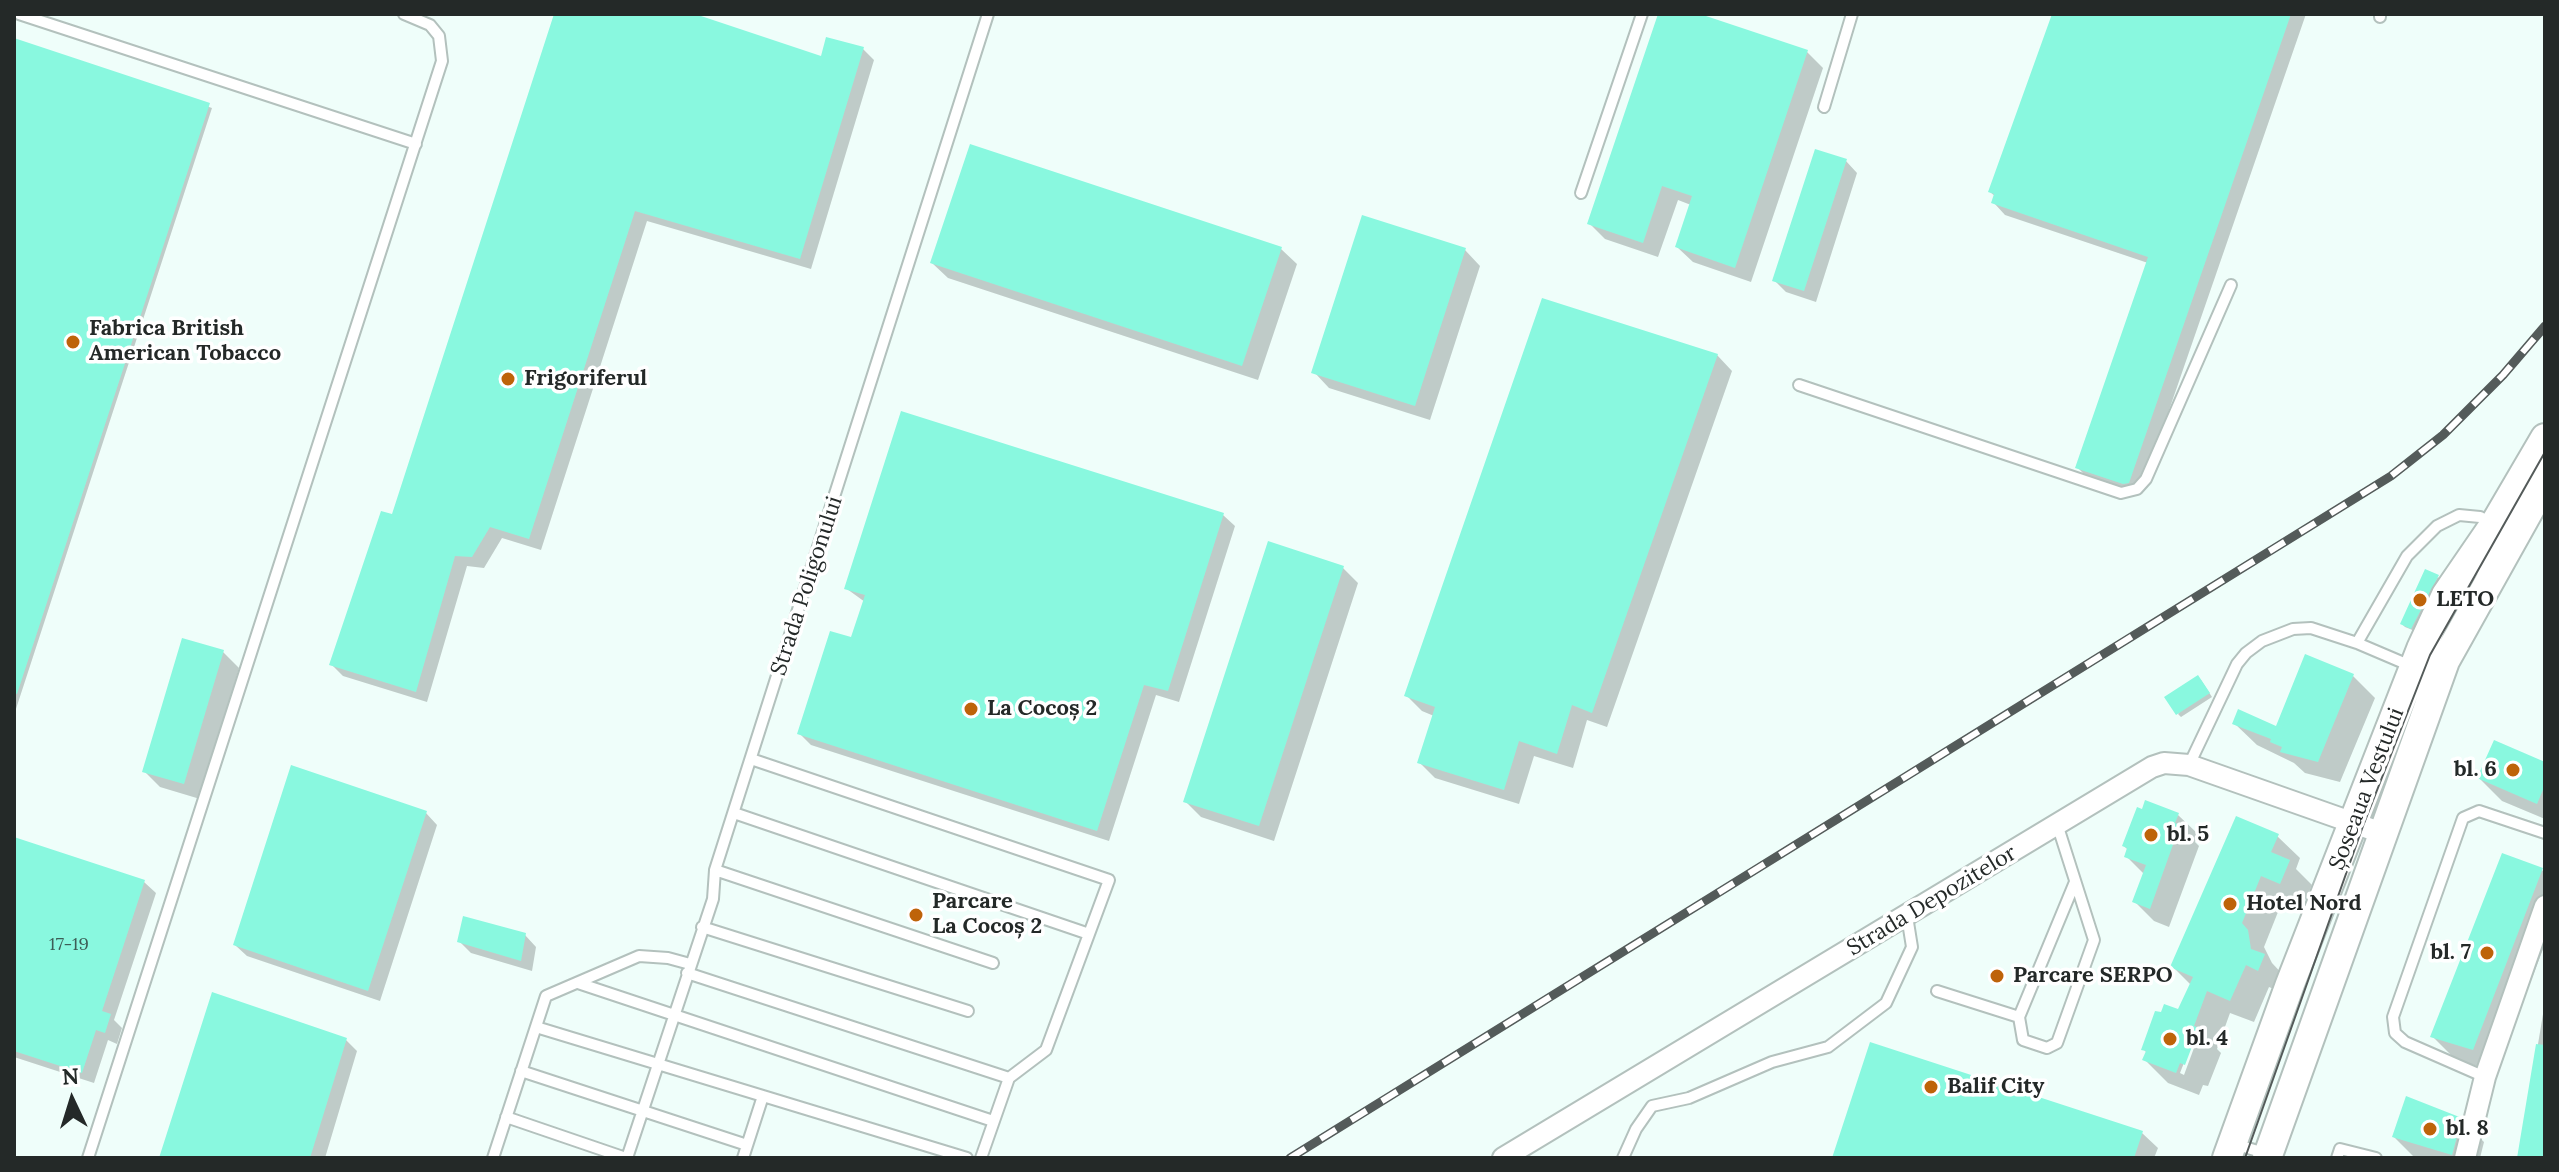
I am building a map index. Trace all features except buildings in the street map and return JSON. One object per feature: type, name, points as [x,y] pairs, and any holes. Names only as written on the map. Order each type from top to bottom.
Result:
[{"type":"main road","name":"Șoseaua Vestului","points":[[2267,1156],[2445,661],[2545,438]]},
{"type":"main road","name":"Șoseaua Vestului","points":[[2230,1151],[2353,823],[2414,667],[2446,595],[2545,482]]},
{"type":"street","name":"Strada Depozitelor","points":[[1503,1158],[2058,827],[2152,767],[2164,763],[2189,765],[2382,833]]},
{"type":"street","points":[[2465,1158],[2485,1077],[2545,906]]},
{"type":"lane","points":[[19,14],[416,144]]},
{"type":"lane","points":[[88,1158],[416,144],[443,49],[439,36],[430,25],[404,14]]},
{"type":"lane","name":"Strada Poligonului","points":[[626,1158],[713,899],[715,870],[988,14]]},
{"type":"lane","points":[[1581,193],[1642,14]]},
{"type":"lane","points":[[1824,107],[1852,14]]},
{"type":"lane","points":[[1799,385],[2121,493],[2137,489],[2146,479],[2231,285]]},
{"type":"lane","points":[[2357,643],[2407,556],[2437,526],[2459,515],[2480,517],[2504,532]]},
{"type":"lane","points":[[2189,765],[2237,664],[2262,641],[2293,629],[2311,628],[2414,667]]},
{"type":"lane","points":[[751,759],[1109,880],[1046,1050],[1009,1078],[981,1158]]},
{"type":"lane","points":[[2485,1077],[2405,1042],[2395,1033],[2393,1017],[2463,818],[2479,811],[2545,833]]},
{"type":"lane","points":[[734,813],[1089,934]]},
{"type":"lane","points":[[2058,827],[2094,940],[2057,1043],[2047,1048],[2023,1040],[2019,1017],[2075,882]]},
{"type":"lane","points":[[715,870],[993,963]]},
{"type":"lane","points":[[1623,1158],[1636,1129],[1652,1106],[1689,1098],[1772,1062],[1828,1047],[1886,1003],[1912,947],[1907,916]]},
{"type":"lane","points":[[702,927],[968,1011]]},
{"type":"lane","points":[[493,1158],[546,996],[639,956],[668,958],[689,968],[1009,1078]]},
{"type":"lane","points":[[578,983],[993,1121]]},
{"type":"lane","points":[[1937,991],[2019,1017]]},
{"type":"lane","points":[[536,1027],[967,1158]]},
{"type":"lane","points":[[521,1071],[747,1145]]},
{"type":"lane","points":[[743,1158],[763,1096]]},
{"type":"lane","points":[[506,1117],[626,1158]]},
{"type":"lane","points":[[2337,1158],[2340,1149],[2376,1158]]},
{"type":"lane","points":[[2230,1151],[2267,1156]]},
{"type":"tram line","points":[[2245,1158],[2363,826],[2430,655],[2545,452]]},
{"type":"railway","points":[[1290,1158],[2391,476],[2443,435],[2503,375],[2545,326]]},
{"type":"place","name":"Fabrica British American Tobacco","points":[[73,342]]},
{"type":"place","name":"Frigoriferul","points":[[508,379]]},
{"type":"place","name":"LETO","points":[[2420,600]]},
{"type":"place","name":"La Cocoș 2","points":[[971,709]]},
{"type":"place","name":"bl. 6","points":[[2513,770]]},
{"type":"place","name":"bl. 5","points":[[2151,835]]},
{"type":"place","name":"Hotel Nord","points":[[2230,904]]},
{"type":"place","name":"Parcare La Cocoș 2","points":[[916,915]]},
{"type":"place","name":"bl. 7","points":[[2487,953]]},
{"type":"place","name":"Parcare SERPO","points":[[1997,976]]},
{"type":"place","name":"bl. 4","points":[[2170,1039]]},
{"type":"place","name":"Balif City","points":[[1931,1087]]},
{"type":"place","name":"bl. 8","points":[[2430,1129]]}]
